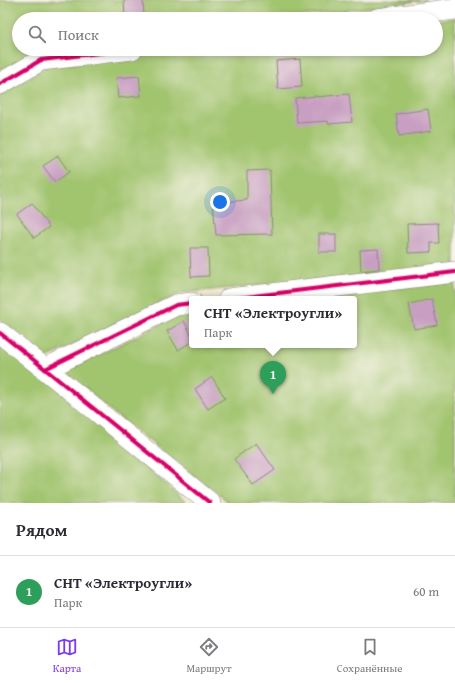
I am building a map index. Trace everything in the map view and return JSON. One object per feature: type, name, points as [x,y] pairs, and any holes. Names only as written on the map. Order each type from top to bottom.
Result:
[{"type":"street","points":[[432,12],[455,9]]},
{"type":"street","points":[[0,84],[41,60],[74,56]]},
{"type":"street","points":[[254,296],[455,272]]},
{"type":"street","points":[[45,369],[176,305],[189,303]]},
{"type":"street","points":[[0,333],[210,503]]},
{"type":"green space","points":[[0,0],[426,0],[333,12],[12,12],[12,56],[30,56],[0,70]]},
{"type":"green space","points":[[455,18],[455,266],[182,293],[44,359],[0,319],[0,95],[46,67],[136,56],[443,56],[443,19]]},
{"type":"green space","points":[[455,282],[455,503],[230,503],[117,416],[66,371],[185,312],[189,311],[189,348],[357,348],[357,296],[327,296]]},
{"type":"green space","points":[[0,342],[51,382],[187,503],[0,503]]},
{"type":"building","points":[[124,0],[143,0],[144,12],[125,12]]},
{"type":"building","points":[[300,59],[302,87],[278,89],[276,61]]},
{"type":"building","points":[[139,76],[141,96],[118,98],[116,78]]},
{"type":"building","points":[[349,94],[352,122],[328,124],[328,121],[297,123],[295,98]]},
{"type":"building","points":[[428,109],[431,131],[399,136],[396,114]]},
{"type":"building","points":[[58,156],[69,172],[55,182],[43,166]]},
{"type":"building","points":[[270,170],[272,234],[216,235],[213,203],[247,200],[247,171]]},
{"type":"building","points":[[32,203],[49,227],[34,238],[17,214]]},
{"type":"building","points":[[438,223],[439,243],[431,243],[431,252],[408,253],[407,224]]},
{"type":"building","points":[[319,234],[336,234],[336,252],[319,252]]},
{"type":"building","points":[[190,248],[208,248],[209,276],[191,277]]},
{"type":"building","points":[[378,249],[379,269],[361,271],[360,250]]},
{"type":"building","points":[[432,299],[437,325],[414,329],[409,304]]},
{"type":"building","points":[[184,321],[189,330],[189,344],[178,350],[167,331]]},
{"type":"building","points":[[212,377],[225,398],[208,409],[195,389]]},
{"type":"building","points":[[256,443],[275,470],[253,485],[234,459]]},
{"type":"cycle path","points":[[0,84],[41,60],[74,56]]},
{"type":"cycle path","points":[[254,296],[455,272]]},
{"type":"cycle path","points":[[0,333],[45,369],[176,305],[189,303]]},
{"type":"cycle path","points":[[45,369],[210,503]]},
{"type":"place","name":"СНТ «Электроугли»","points":[[273,394]]}]
